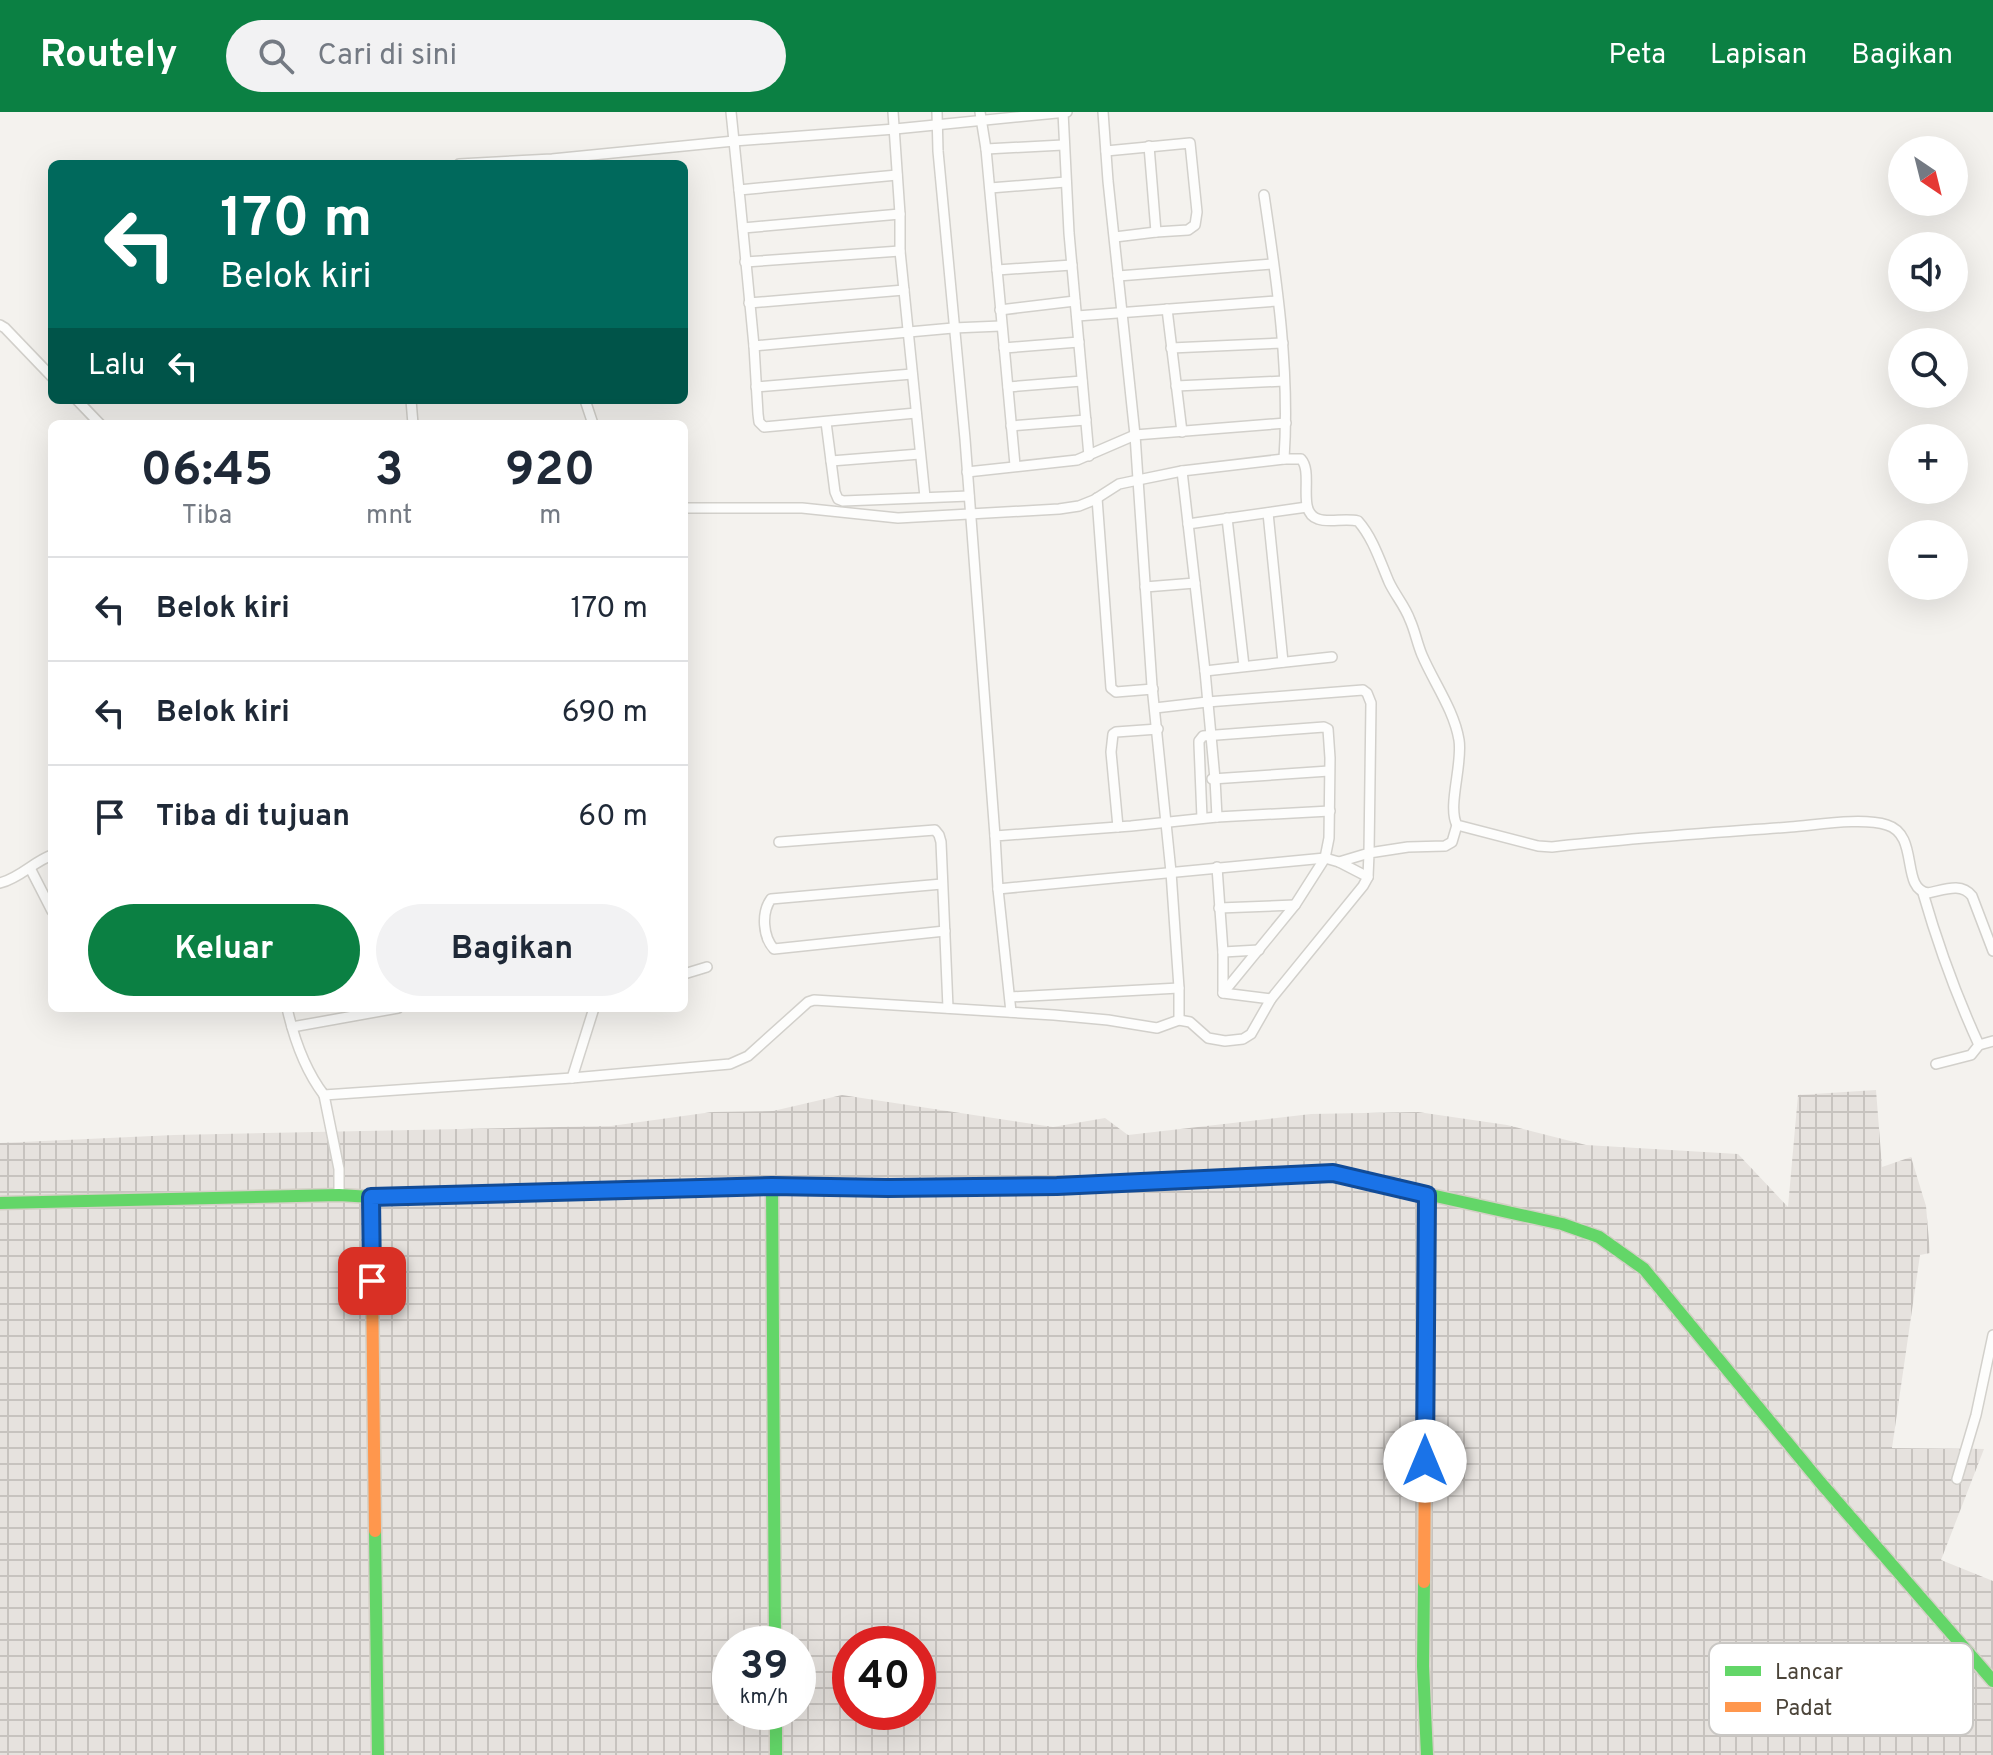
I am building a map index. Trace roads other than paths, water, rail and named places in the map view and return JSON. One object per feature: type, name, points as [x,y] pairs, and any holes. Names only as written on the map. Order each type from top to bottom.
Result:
[{"type":"street","points":[[731,112],[759,422],[764,427],[916,413]]},
{"type":"street","points":[[893,112],[900,251],[925,497]]},
{"type":"street","points":[[937,112],[971,513],[998,889],[1011,1012]]},
{"type":"street","points":[[533,160],[938,125],[980,116],[1064,112],[1063,145],[1089,456]]},
{"type":"street","points":[[1103,112],[1135,435],[1153,689],[1171,872],[1179,1020]]},
{"type":"street","points":[[980,116],[990,188],[1015,465]]},
{"type":"street","points":[[1106,151],[1190,143],[1197,212],[1192,228],[1115,237]]},
{"type":"street","points":[[986,149],[1063,145]]},
{"type":"street","points":[[1149,146],[1156,232]]},
{"type":"street","points":[[739,190],[897,175]]},
{"type":"street","points":[[990,188],[1066,182]]},
{"type":"street","points":[[1264,195],[1283,343],[1286,423],[1292,459]]},
{"type":"street","points":[[743,228],[900,214]]},
{"type":"street","points":[[745,262],[900,251]]},
{"type":"street","points":[[1118,276],[1273,264]]},
{"type":"street","points":[[997,270],[1072,265]]},
{"type":"street","points":[[749,303],[904,290]]},
{"type":"street","points":[[1000,310],[1075,301]]},
{"type":"street","points":[[1077,316],[1277,301]]},
{"type":"street","points":[[1167,309],[1182,432]]},
{"type":"street","points":[[0,325],[48,373]]},
{"type":"street","points":[[754,346],[1001,326]]},
{"type":"street","points":[[1004,348],[1079,342]]},
{"type":"street","points":[[1171,348],[1283,343]]},
{"type":"street","points":[[756,387],[912,374]]},
{"type":"street","points":[[1008,387],[1082,381]]},
{"type":"street","points":[[1176,386],[1284,381]]},
{"type":"street","points":[[81,404],[96,420]]},
{"type":"street","points":[[1011,426],[1086,420]]},
{"type":"street","points":[[826,422],[838,499],[969,496]]},
{"type":"street","points":[[967,472],[1077,460],[1135,435],[1286,423]]},
{"type":"street","points":[[831,461],[920,454]]},
{"type":"street","points":[[688,508],[802,508],[898,518],[1075,507],[1119,484],[1182,471],[1292,459],[1304,461],[1307,470],[1307,507],[1315,518],[1321,520],[1346,519],[1361,524],[1411,620],[1423,657],[1459,737],[1460,758],[1453,813],[1457,825],[1452,842],[1445,846],[1369,853],[1339,862]]},
{"type":"street","points":[[1182,471],[1205,671],[1217,817]]},
{"type":"street","points":[[1097,498],[1111,688],[1116,692],[1153,689]]},
{"type":"street","points":[[1188,524],[1307,507]]},
{"type":"street","points":[[1268,513],[1283,662]]},
{"type":"street","points":[[1227,518],[1244,666]]},
{"type":"street","points":[[1145,587],[1195,583]]},
{"type":"street","points":[[1205,671],[1332,657]]},
{"type":"street","points":[[324,1095],[730,1064],[748,1056],[814,1000],[1011,1012],[1108,1020],[1157,1028],[1179,1020],[1190,1022],[1208,1038],[1243,1039],[1251,1034],[1271,999],[1368,877],[1371,703],[1363,690],[1155,708]]},
{"type":"street","points":[[1202,818],[1199,741],[1203,736],[1327,728],[1330,811],[1325,858],[1295,905],[1223,993]]},
{"type":"street","points":[[1118,827],[1111,752],[1113,734],[1158,729]]},
{"type":"street","points":[[1200,780],[1329,771]]},
{"type":"street","points":[[995,836],[1202,818],[1330,811]]},
{"type":"street","points":[[1457,825],[1552,847],[1844,823],[1886,825],[1903,835],[1914,881],[1923,893],[1953,986],[1979,1045]]},
{"type":"street","points":[[779,842],[935,830],[941,842],[948,1008]]},
{"type":"street","points":[[0,883],[13,879],[48,857]]},
{"type":"street","points":[[998,889],[1325,858],[1368,877]]},
{"type":"street","points":[[1217,867],[1223,993]]},
{"type":"street","points":[[30,868],[48,903]]},
{"type":"street","points":[[942,884],[771,899],[764,913],[770,945],[774,949],[945,931]]},
{"type":"street","points":[[1923,893],[1961,887],[1967,891],[1972,896],[1993,951]]},
{"type":"street","points":[[1219,908],[1295,905]]},
{"type":"street","points":[[1223,952],[1259,950]]},
{"type":"street","points":[[688,973],[707,967]]},
{"type":"street","points":[[1010,997],[1179,988]]},
{"type":"street","points":[[1223,993],[1271,999]]},
{"type":"street","points":[[288,1012],[305,1064],[324,1095],[339,1169],[339,1195]]},
{"type":"street","points":[[292,1027],[376,1012]]},
{"type":"street","points":[[572,1078],[593,1012]]},
{"type":"street","points":[[1936,1064],[1971,1055],[1979,1045],[1993,1041]]},
{"type":"street","points":[[0,1203],[772,1186],[1057,1186],[1333,1173],[1474,1203],[1562,1224],[1599,1237],[1644,1269],[1820,1482],[1960,1643]]},
{"type":"street","points":[[772,1186],[775,1626]]},
{"type":"street","points":[[1427,1195],[1423,1654],[1427,1755]]},
{"type":"street","points":[[371,1197],[378,1755]]},
{"type":"street","points":[[1957,1479],[1976,1415],[1993,1335]]},
{"type":"street","points":[[1973,1658],[1993,1681]]},
{"type":"street","points":[[776,1730],[776,1755]]}]
